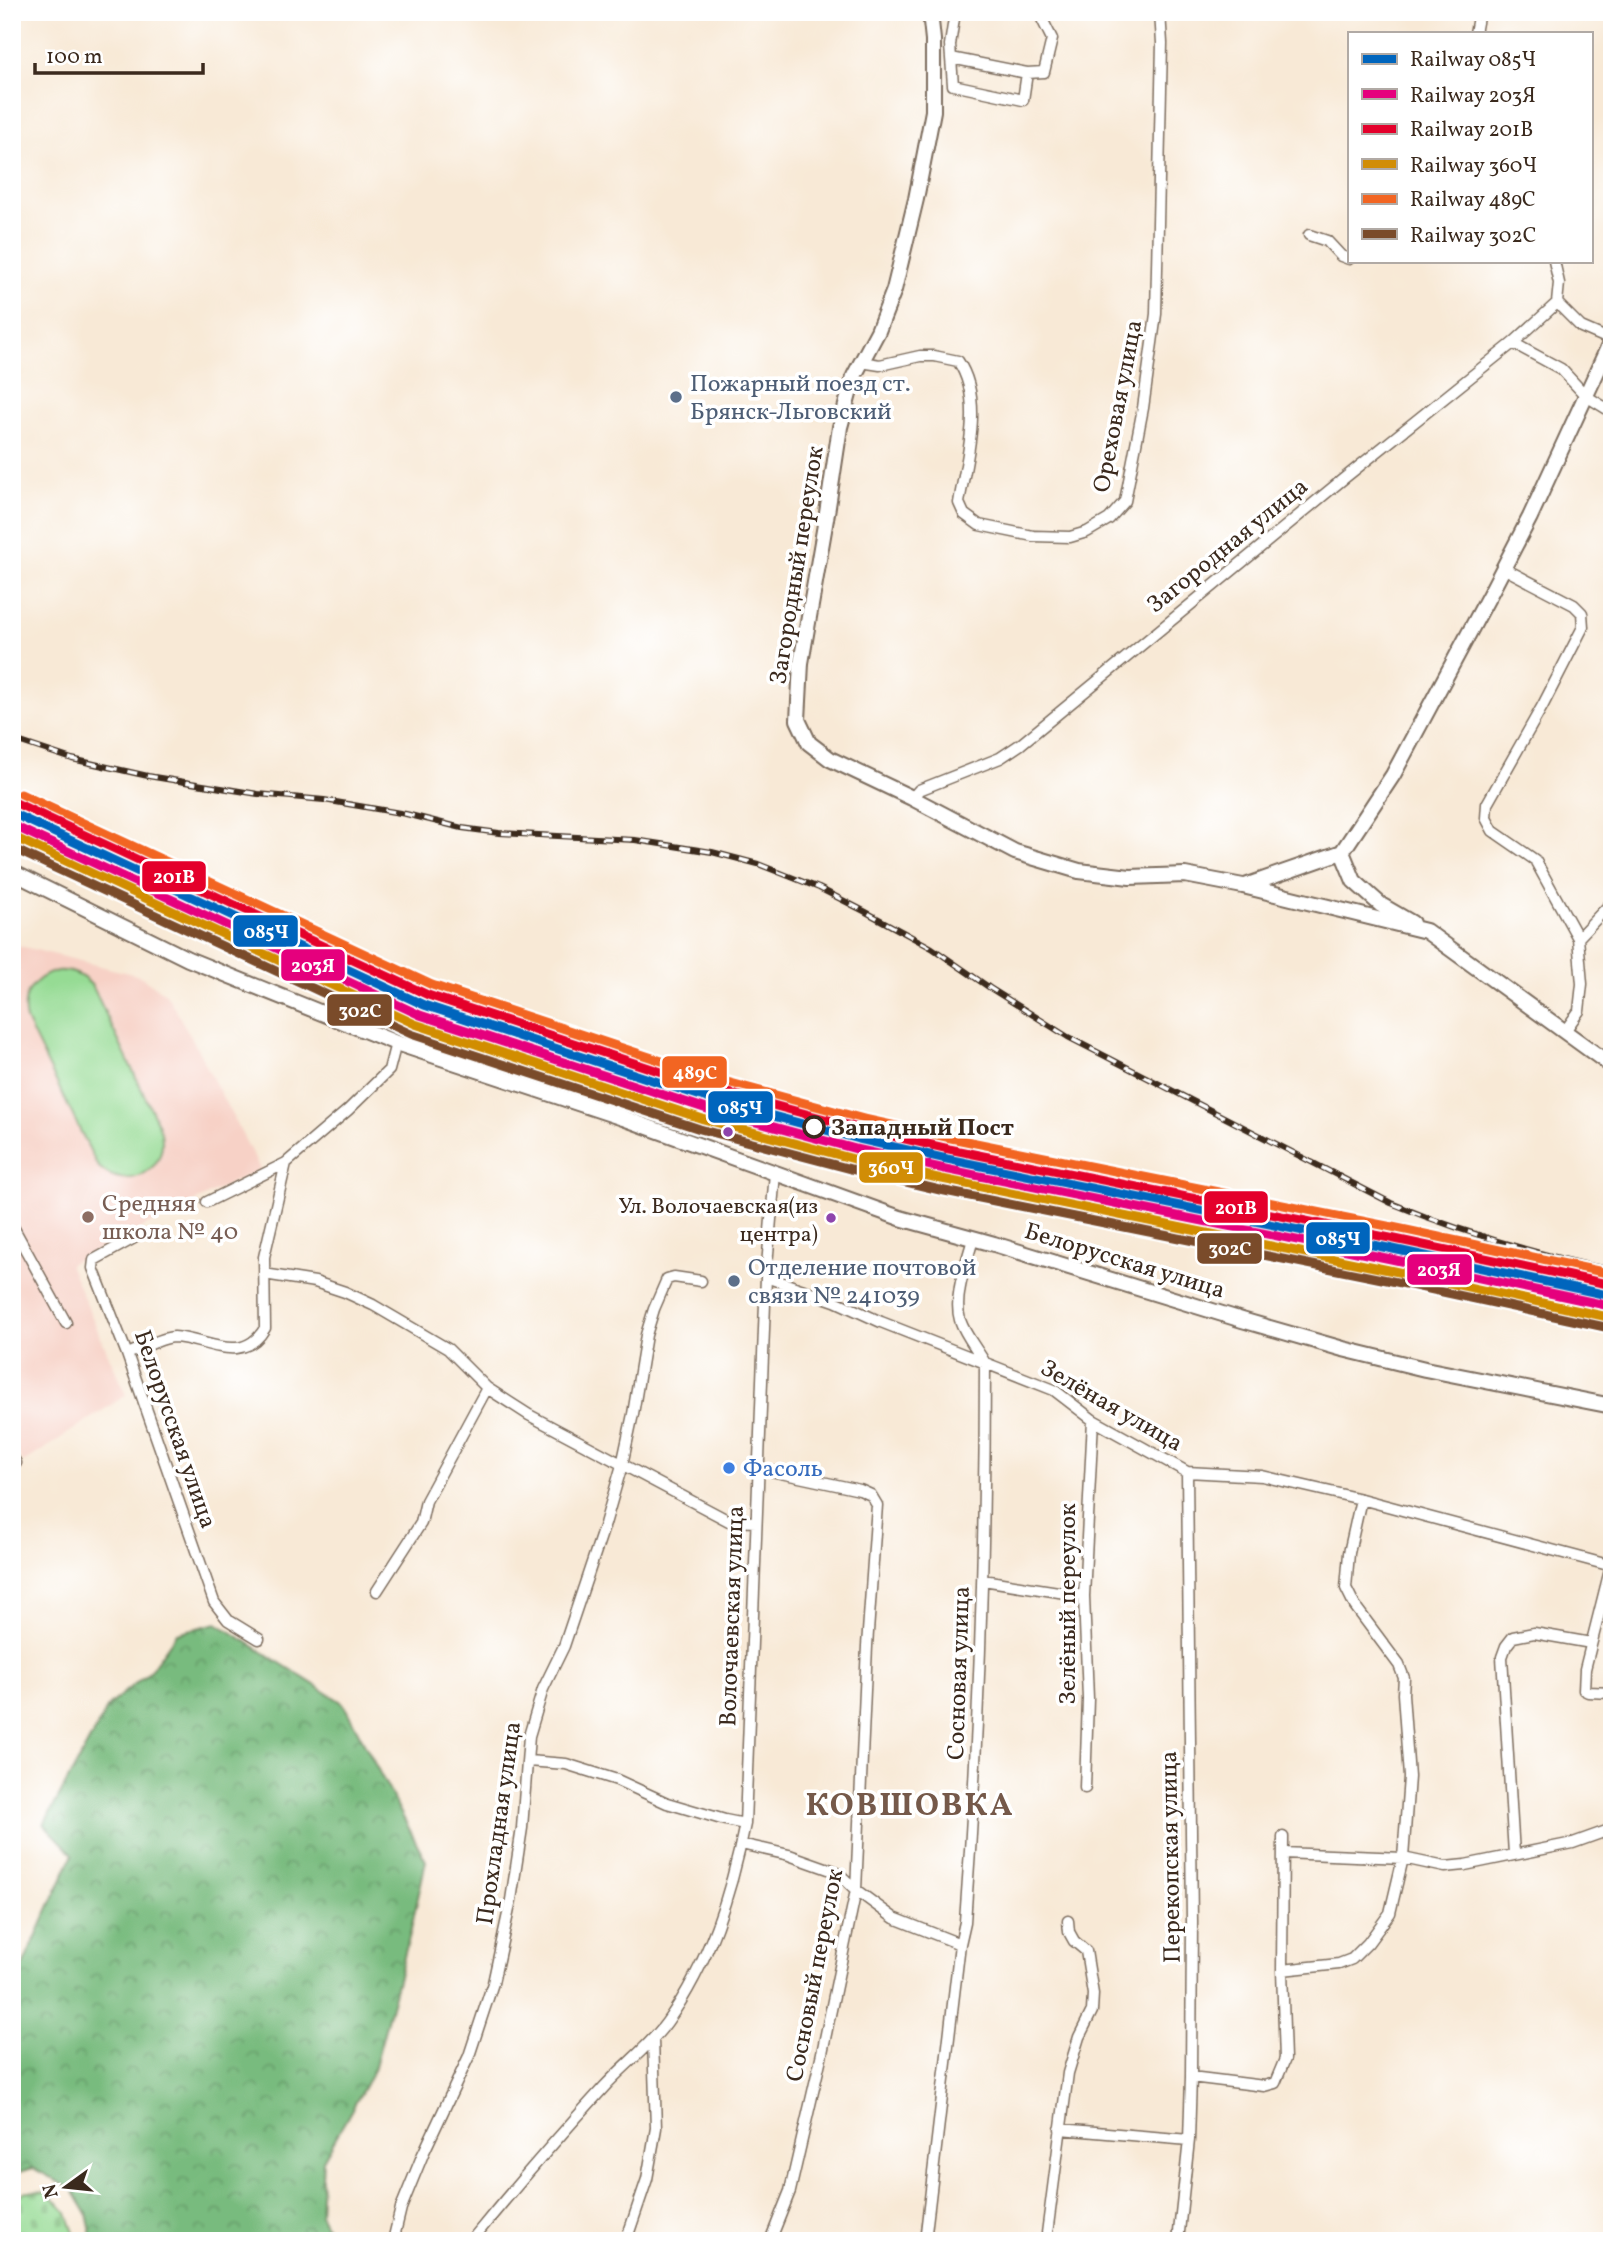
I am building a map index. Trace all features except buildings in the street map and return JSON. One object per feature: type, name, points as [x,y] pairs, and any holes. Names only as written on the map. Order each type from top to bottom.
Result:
[{"type":"street","name":"Загородный переулок","points":[[912,798],[830,758],[809,743],[798,720],[801,663],[840,427],[854,376],[878,331],[894,290],[931,127],[933,40],[930,12]]},
{"type":"street","points":[[955,12],[950,45],[953,85],[1023,100],[1027,73]]},
{"type":"street","points":[[951,58],[1027,73],[1044,72],[1052,39],[1040,15],[1027,12]]},
{"type":"street","name":"Ореховая улица","points":[[861,362],[880,365],[920,356],[958,361],[968,383],[972,419],[959,503],[964,514],[979,525],[1033,536],[1070,537],[1087,532],[1109,519],[1125,501],[1143,408],[1156,314],[1162,43],[1160,12]]},
{"type":"street","points":[[1475,32],[1479,12]]},
{"type":"street","points":[[1309,235],[1327,241],[1341,256],[1348,259]]},
{"type":"street","points":[[1243,886],[1342,852],[1393,775],[1530,517],[1611,339],[1581,327],[1557,303],[1559,283],[1554,262]]},
{"type":"street","name":"Загородная улица","points":[[912,798],[919,790],[1000,758],[1021,744],[1342,480],[1514,343],[1557,303]]},
{"type":"street","points":[[1514,343],[1561,369],[1586,396],[1612,412]]},
{"type":"street","points":[[1503,568],[1574,605],[1582,613],[1583,627],[1487,804],[1486,818],[1493,831],[1535,860],[1578,937],[1582,984],[1579,1011],[1565,1031]]},
{"type":"street","points":[[912,798],[1015,852],[1079,871],[1130,877],[1185,875],[1243,886],[1426,932]]},
{"type":"street","points":[[1342,852],[1354,881],[1381,905],[1426,932],[1612,1066]]},
{"type":"street","name":"Белорусская улица","points":[[12,872],[188,959],[396,1044],[612,1115],[900,1218],[1343,1349],[1425,1369],[1612,1406]]},
{"type":"street","points":[[1578,937],[1612,902]]},
{"type":"street","points":[[207,1202],[286,1163],[348,1110],[389,1070],[396,1044]]},
{"type":"street","points":[[127,1354],[172,1337],[229,1349],[254,1343],[265,1328],[264,1257],[286,1163]]},
{"type":"street","name":"Волочаевская улица","points":[[471,2241],[510,2192],[583,2110],[653,2040],[669,2020],[712,1942],[724,1908],[745,1824],[757,1468],[766,1277],[775,1172]]},
{"type":"street","points":[[12,1225],[66,1323]]},
{"type":"street","name":"Белорусская улица","points":[[135,1238],[92,1263],[127,1354],[214,1602],[228,1620],[259,1639]]},
{"type":"street","points":[[973,1239],[958,1303],[960,1319],[985,1363]]},
{"type":"street","points":[[264,1274],[315,1282],[373,1305],[448,1349],[486,1388],[529,1415],[729,1521],[755,1522]]},
{"type":"street","name":"Прохладная улица","points":[[393,2241],[401,2208],[469,2056],[493,1983],[511,1900],[522,1828],[529,1736],[543,1689],[564,1646],[606,1524],[622,1465],[646,1335],[654,1309],[667,1279],[674,1277],[701,1282]]},
{"type":"street","name":"Зелёная улица","points":[[766,1277],[835,1301],[881,1322],[1054,1390],[1094,1420],[1187,1472],[1262,1476],[1361,1499],[1611,1566]]},
{"type":"street","name":"Сосновая улица","points":[[925,2241],[960,1944],[965,1922],[972,1827],[983,1580],[985,1363]]},
{"type":"street","points":[[377,1591],[421,1523],[426,1501],[486,1388]]},
{"type":"street","name":"Зелёный переулок","points":[[1085,1788],[1088,1699],[1084,1596],[1094,1420]]},
{"type":"street","name":"Сосновый переулок","points":[[757,1468],[860,1490],[871,1495],[877,1505],[867,1646],[856,1890],[790,2191],[770,2241]]},
{"type":"street","name":"Перекопская улица","points":[[1178,2241],[1189,2140],[1191,2077],[1187,1472]]},
{"type":"street","points":[[1282,1970],[1339,1964],[1352,1959],[1368,1943],[1390,1913],[1403,1858],[1409,1777],[1404,1678],[1399,1665],[1355,1606],[1346,1588],[1349,1553],[1361,1499]]},
{"type":"street","points":[[1611,1566],[1585,1669],[1584,1690],[1612,1693]]},
{"type":"street","points":[[983,1580],[1084,1596]]},
{"type":"street","points":[[1514,1854],[1502,1657],[1506,1646],[1513,1637],[1534,1633],[1591,1643]]},
{"type":"street","points":[[528,1761],[566,1764],[617,1780],[667,1803],[745,1824]]},
{"type":"street","points":[[1283,1853],[1403,1858],[1445,1867],[1573,1843],[1612,1829]]},
{"type":"street","points":[[1191,2077],[1264,2087],[1275,2083],[1285,2059],[1282,1970],[1283,1838]]},
{"type":"street","points":[[741,1844],[789,1854],[837,1872],[894,1918],[960,1944]]},
{"type":"street","points":[[1046,2241],[1068,2073],[1079,2037],[1092,2011],[1093,1994],[1086,1951],[1074,1941],[1069,1932],[1068,1920]]},
{"type":"street","points":[[626,2241],[648,2179],[656,2128],[653,2040]]},
{"type":"street","points":[[1060,2129],[1189,2140]]},
{"type":"shaded area","name":"Средняя школа № 40","points":[[12,944],[140,976],[166,994],[260,1169],[69,1264],[126,1395],[23,1463],[12,1444]]},
{"type":"green space","points":[[57,971],[77,974],[93,987],[159,1126],[162,1141],[160,1155],[154,1165],[133,1178],[108,1174],[97,1165],[26,1020],[25,1003],[31,988],[42,978]]},
{"type":"green space","points":[[217,1623],[343,1703],[426,1861],[374,2070],[323,2160],[320,2214],[333,2241],[93,2241],[87,2214],[72,2189],[33,2168],[12,2174],[13,1988],[73,1854],[44,1824],[109,1705],[149,1672],[177,1633]]},
{"type":"green space","points":[[26,2191],[48,2192],[67,2213],[77,2241],[12,2241],[12,2199]]},
{"type":"railway","points":[[12,739],[72,759],[148,776],[258,794],[324,800],[406,814],[462,828],[499,833],[635,840],[712,852],[758,864],[819,888],[864,911],[932,948],[1068,1037],[1391,1203],[1500,1242],[1612,1270]]},
{"type":"rail line","name":"489С","points":[[21,794],[432,985],[716,1079],[864,1119],[951,1138],[1612,1274]]},
{"type":"rail line","name":"201В","points":[[16,803],[428,995],[713,1089],[949,1149],[1612,1285]]},
{"type":"rail line","name":"085Ч","points":[[12,813],[424,1005],[710,1099],[859,1139],[947,1159],[1612,1296]]},
{"type":"rail line","name":"203Я","points":[[12,825],[420,1015],[707,1109],[856,1149],[945,1169],[1610,1306]]},
{"type":"rail line","name":"360Ч","points":[[12,836],[415,1024],[703,1119],[942,1179],[1608,1317]]},
{"type":"rail line","name":"302С","points":[[12,848],[411,1034],[700,1129],[940,1190],[1605,1327]]},
{"type":"place","name":"Пожарный поезд ст. Брянск-Льговский","points":[[676,397]]},
{"type":"place","name":"Западный Пост","points":[[814,1127]]},
{"type":"place","name":"Средняя школа № 40","points":[[88,1217]]},
{"type":"place","name":"Ул. Волочаевская(из центра)","points":[[831,1218]]},
{"type":"place","name":"Отделение почтовой связи № 241039","points":[[734,1281]]},
{"type":"place","name":"Фасоль","points":[[729,1468]]},
{"type":"district","name":"КОВШОВКА","points":[[910,1804]]}]
